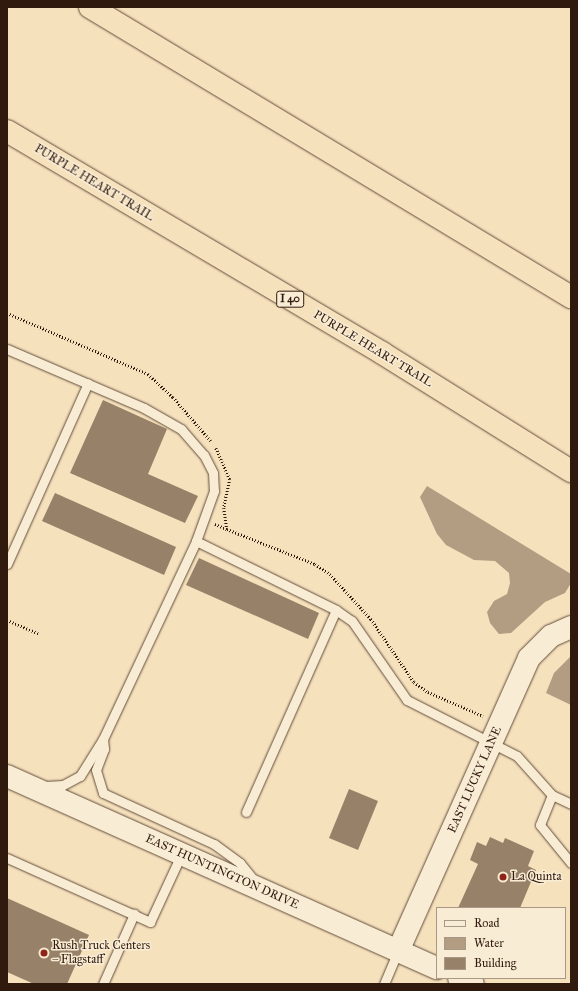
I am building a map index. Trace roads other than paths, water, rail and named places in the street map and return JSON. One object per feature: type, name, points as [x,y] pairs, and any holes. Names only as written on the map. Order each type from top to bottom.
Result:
[{"type":"highway","points":[[90,7],[571,297]]},
{"type":"highway","name":"PURPLE HEART TRAIL","points":[[7,131],[382,353],[571,471]]},
{"type":"street","name":"EAST LUCKY LANE","points":[[398,951],[529,658],[551,636],[571,627]]},
{"type":"street","name":"EAST HUNTINGTON DRIVE","points":[[7,775],[181,855],[262,889],[436,968]]},
{"type":"street","points":[[461,979],[473,984]]},
{"type":"lane","points":[[7,349],[88,383],[181,429],[204,455],[213,473],[214,491],[196,541],[103,739],[80,776],[63,785],[46,786],[7,775]]},
{"type":"lane","points":[[7,564],[88,383]]},
{"type":"lane","points":[[196,541],[336,610],[352,622],[407,700],[517,756],[552,795],[571,804]]},
{"type":"lane","points":[[246,812],[336,610]]},
{"type":"lane","points":[[103,739],[104,750],[96,770],[103,792],[214,844],[240,864],[262,889]]},
{"type":"lane","points":[[552,795],[540,825],[571,863]]},
{"type":"lane","points":[[7,858],[150,922],[181,855]]},
{"type":"lane","points":[[103,984],[134,914]]},
{"type":"lane","points":[[384,984],[398,951]]},
{"type":"water","points":[[427,486],[571,574],[571,583],[565,593],[545,602],[511,633],[499,634],[490,623],[487,612],[494,601],[507,594],[510,583],[509,573],[495,561],[474,560],[446,545],[437,534],[420,497]]},
{"type":"water","points":[[571,656],[571,705],[546,693],[554,673]]},
{"type":"place","name":"La Quinta","points":[[503,877]]},
{"type":"place","name":"Rush Truck Centers – Flagstaff","points":[[44,953]]}]
